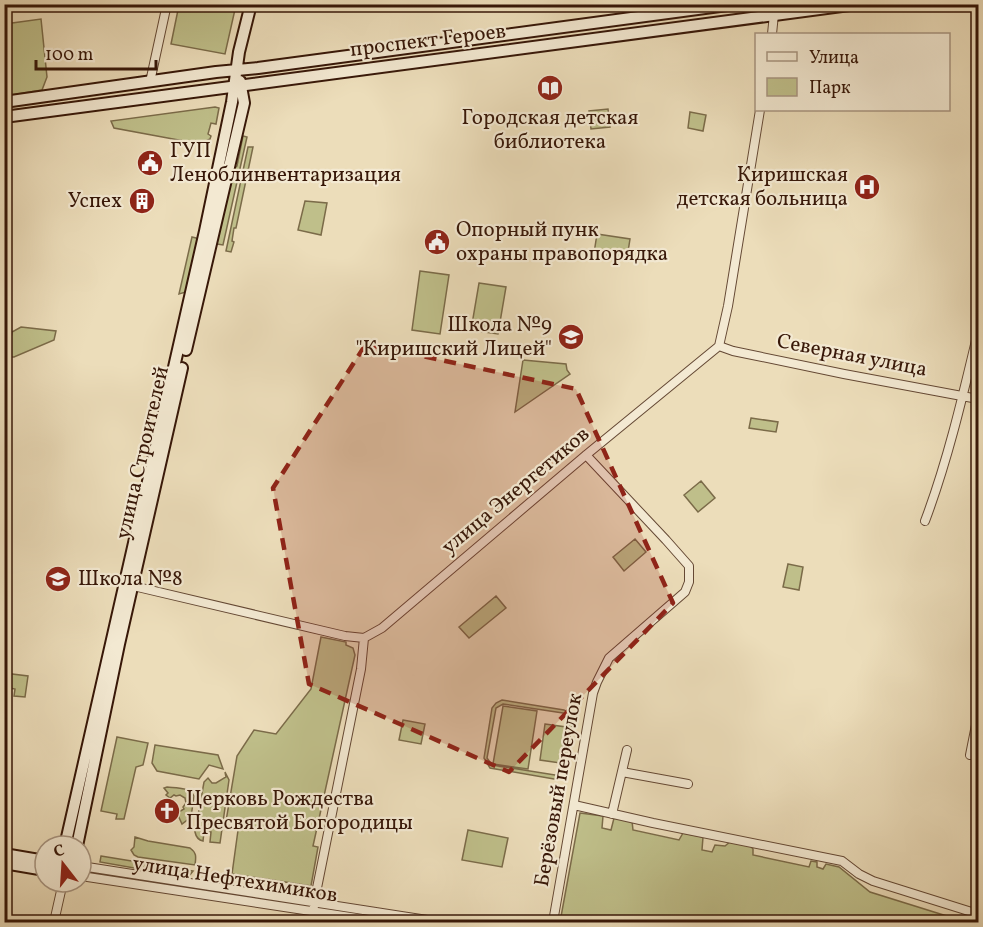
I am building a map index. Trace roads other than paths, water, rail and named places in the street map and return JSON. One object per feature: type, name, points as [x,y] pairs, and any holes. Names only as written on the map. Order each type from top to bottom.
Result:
[{"type":"main road","name":"улица Строителей","points":[[68,834],[244,103],[237,87],[237,69],[251,4]]},
{"type":"main road","name":"проспект Героев","points":[[4,102],[735,4]]},
{"type":"main road","name":"проспект Героев","points":[[4,117],[237,87],[774,10],[857,4]]},
{"type":"main road","name":"улица Строителей","points":[[79,834],[129,585]]},
{"type":"main road","points":[[4,854],[33,859]]},
{"type":"main road","points":[[4,863],[33,868]]},
{"type":"street","points":[[150,82],[167,4]]},
{"type":"street","points":[[772,33],[774,10]]},
{"type":"street","points":[[719,346],[728,306],[760,111]]},
{"type":"street","points":[[925,521],[935,495],[978,332]]},
{"type":"street","name":"Северная улица","points":[[719,346],[844,374],[978,399]]},
{"type":"street","name":"улица Энергетиков","points":[[364,638],[382,628],[585,455],[719,346]]},
{"type":"street","name":"Берёзовый переулок","points":[[553,922],[593,693],[597,682],[609,658],[685,592],[689,582],[689,566],[585,455]]},
{"type":"street","points":[[129,585],[345,636],[364,638],[361,669],[313,912]]},
{"type":"street","points":[[970,755],[978,714]]},
{"type":"street","points":[[612,814],[627,750]]},
{"type":"street","points":[[622,772],[688,784]]},
{"type":"street","points":[[574,805],[842,861],[873,881],[978,914]]},
{"type":"street","points":[[93,868],[440,922]]},
{"type":"street","name":"улица Нефтехимиков","points":[[93,878],[383,922]]},
{"type":"street","points":[[54,922],[60,894]]},
{"type":"place","name":"Городская детская библиотека","points":[[550,88]]},
{"type":"place","name":"ГУП Леноблинвентаризация","points":[[150,163]]},
{"type":"place","name":"Киришская детская больница","points":[[867,187]]},
{"type":"place","name":"Успех","points":[[142,201]]},
{"type":"place","name":"Опорный пунк охраны правопорядка","points":[[437,242]]},
{"type":"place","name":"Школа №9 \"Киришский Лицей\"","points":[[571,337]]},
{"type":"place","name":"Школа №8","points":[[58,579]]},
{"type":"place","name":"Церковь Рождества Пресвятой Богородицы","points":[[167,811]]}]
